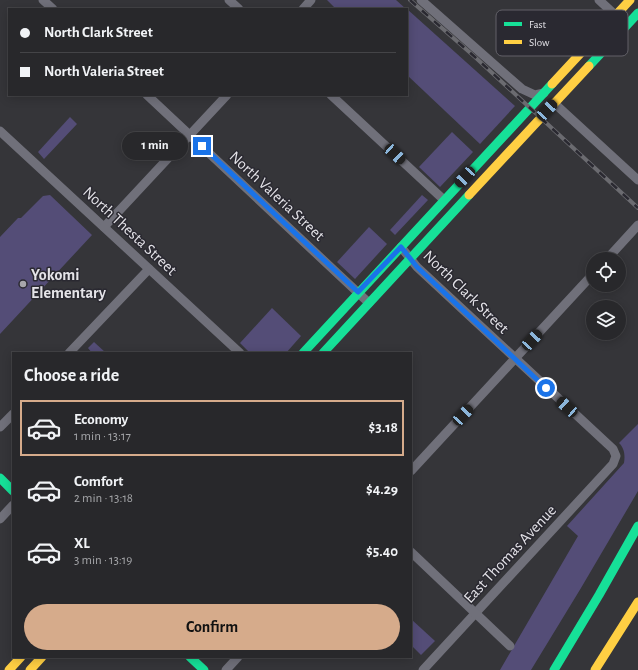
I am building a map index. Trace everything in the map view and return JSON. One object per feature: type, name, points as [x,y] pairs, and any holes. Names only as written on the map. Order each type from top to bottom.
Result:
[{"type":"main road","points":[[621,10],[630,0]]},
{"type":"main road","points":[[628,23],[638,13]]},
{"type":"main road","points":[[303,352],[577,56]]},
{"type":"main road","points":[[324,352],[597,56]]},
{"type":"main road","points":[[554,103],[551,97],[571,74],[571,62]]},
{"type":"main road","points":[[0,478],[12,490]]},
{"type":"main road","points":[[554,670],[638,526]]},
{"type":"main road","points":[[596,670],[638,602]]},
{"type":"main road","points":[[9,670],[20,658]]},
{"type":"main road","points":[[30,670],[41,658]]},
{"type":"main road","points":[[191,658],[204,670]]},
{"type":"street","points":[[43,0],[52,8]]},
{"type":"street","points":[[229,0],[238,8]]},
{"type":"street","points":[[304,8],[311,0]]},
{"type":"street","points":[[421,0],[522,89],[535,94],[544,93]]},
{"type":"street","points":[[599,0],[610,10]]},
{"type":"street","name":"North Valeria Street","points":[[148,96],[369,303]]},
{"type":"street","points":[[104,227],[226,96]]},
{"type":"street","points":[[332,96],[444,200]]},
{"type":"street","points":[[554,103],[638,180]]},
{"type":"street","name":"North Thesta Street","points":[[0,131],[239,352]]},
{"type":"street","points":[[613,252],[638,225]]},
{"type":"street","name":"North Clark Street","points":[[401,247],[410,259],[514,359],[613,449],[616,456]]},
{"type":"street","points":[[70,352],[149,269]]},
{"type":"street","points":[[412,469],[586,282]]},
{"type":"street","points":[[0,428],[12,415]]},
{"type":"street","name":"East Thomas Avenue","points":[[423,670],[613,464],[616,456]]},
{"type":"street","points":[[0,519],[12,506]]},
{"type":"street","points":[[412,553],[510,646]]},
{"type":"street","points":[[226,670],[237,658]]},
{"type":"shaded area","points":[[327,0],[396,0],[405,8],[335,8]]},
{"type":"shaded area","points":[[408,10],[515,106],[480,144],[408,76]]},
{"type":"shaded area","points":[[70,117],[77,124],[44,159],[38,152]]},
{"type":"shaded area","points":[[452,132],[473,152],[440,187],[419,167]]},
{"type":"shaded area","name":"Yokomi Elementary","points":[[50,195],[92,235],[0,334],[0,237],[18,218],[21,218],[43,196]]},
{"type":"shaded area","points":[[422,195],[428,200],[395,235],[390,230]]},
{"type":"shaded area","points":[[369,227],[387,244],[355,279],[337,262]]},
{"type":"shaded area","points":[[272,308],[301,336],[287,352],[249,352],[240,343]]},
{"type":"shaded area","points":[[94,342],[105,352],[91,352],[88,348]]},
{"type":"shaded area","points":[[638,424],[638,491],[531,670],[500,670],[578,536],[567,526],[624,463],[624,453],[619,443]]},
{"type":"shaded area","points":[[412,620],[435,641],[421,655],[412,646]]},
{"type":"railway","points":[[410,0],[475,57],[638,208]]},
{"type":"traffic: fast","points":[[628,24],[638,13]]},
{"type":"traffic: fast","points":[[589,66],[598,56]]},
{"type":"traffic: fast","points":[[304,352],[552,84]]},
{"type":"traffic: fast","points":[[324,352],[469,195]]},
{"type":"traffic: fast","points":[[0,478],[12,490]]},
{"type":"traffic: fast","points":[[554,670],[638,526]]},
{"type":"traffic: fast","points":[[191,658],[204,670]]},
{"type":"traffic: slow","points":[[621,10],[630,0]]},
{"type":"traffic: slow","points":[[552,84],[578,56]]},
{"type":"traffic: slow","points":[[469,195],[589,66]]},
{"type":"traffic: slow","points":[[595,670],[638,602]]},
{"type":"traffic: slow","points":[[9,670],[20,658]]},
{"type":"traffic: slow","points":[[30,670],[41,658]]},
{"type":"place","name":"Yokomi Elementary","points":[[23,284]]},
{"type":"route","points":[[202,146],[358,292],[401,247],[417,267],[546,388]]}]
